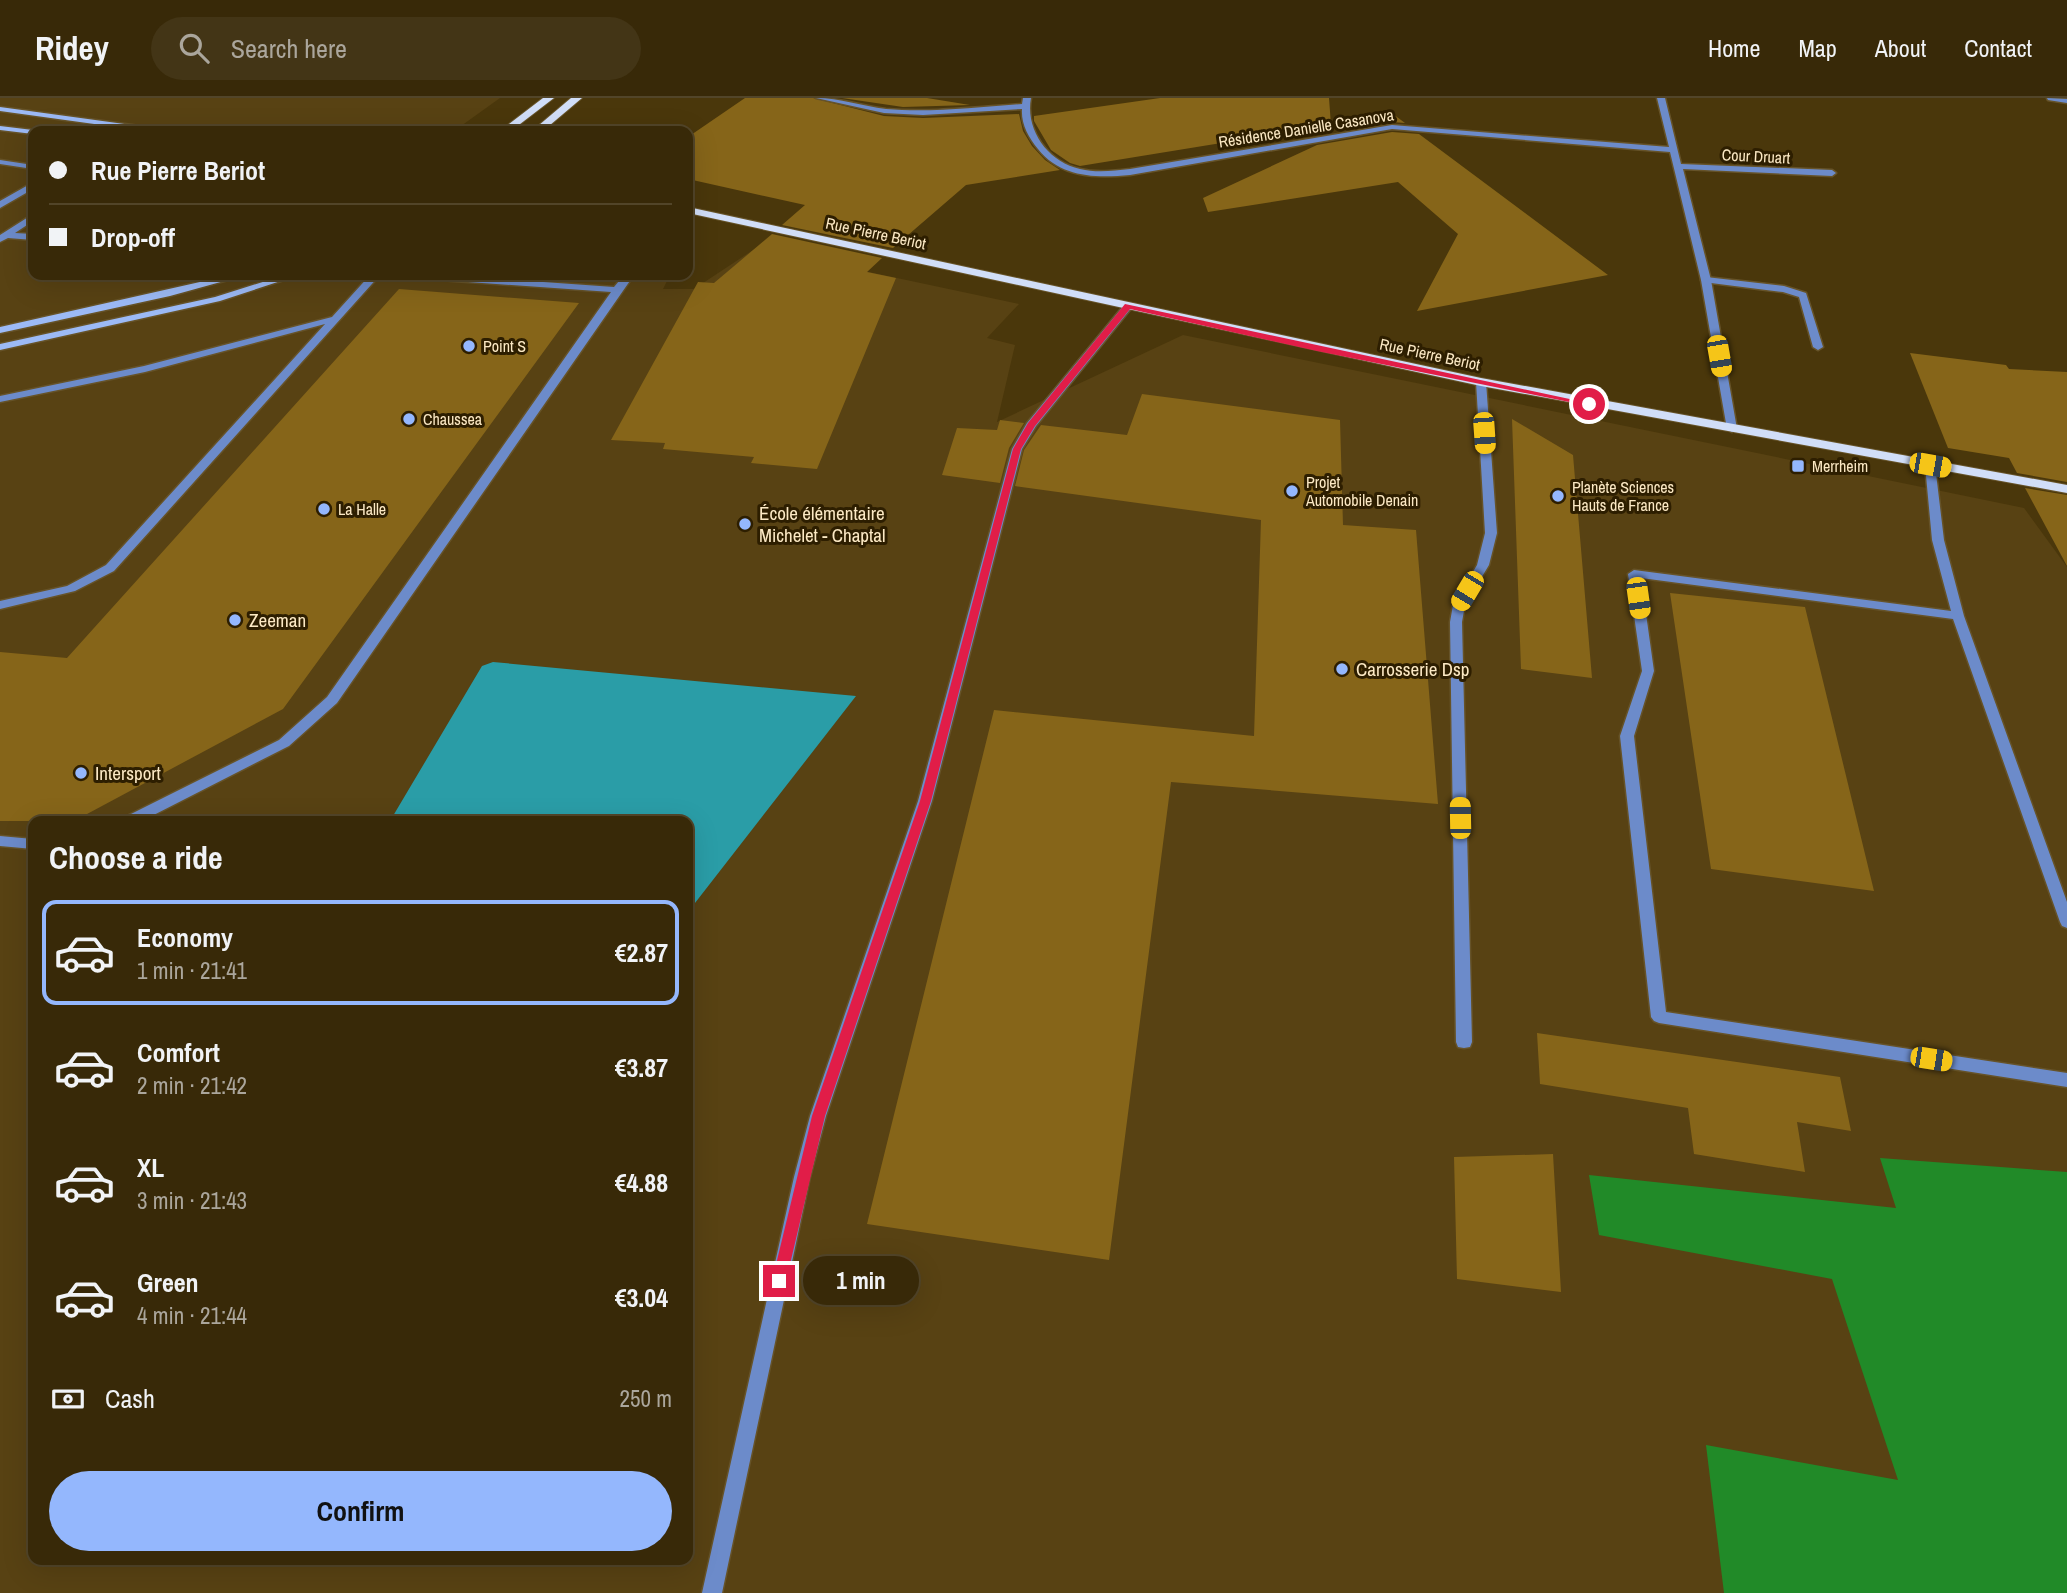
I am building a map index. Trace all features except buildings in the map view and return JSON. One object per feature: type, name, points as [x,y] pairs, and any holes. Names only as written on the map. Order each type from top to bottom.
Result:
[{"type":"main road","points":[[512,126],[549,98]]},
{"type":"main road","points":[[543,126],[577,98]]},
{"type":"main road","points":[[0,109],[124,126]]},
{"type":"main road","points":[[0,128],[28,131]]},
{"type":"main road","name":"Rue Pierre Beriot","points":[[693,211],[1481,382],[2067,489]]},
{"type":"main road","name":"Rue Pierre Beriot","points":[[693,222],[790,234]]},
{"type":"main road","points":[[0,330],[221,280]]},
{"type":"main road","points":[[0,347],[195,304],[277,280]]},
{"type":"street","name":"Résidence Danielle Casanova","points":[[820,98],[884,111],[913,113],[1026,102],[1027,128],[1052,162],[1069,169],[1096,174],[1130,172],[1392,127],[1674,150]]},
{"type":"street","points":[[1661,98],[1706,280],[1732,429]]},
{"type":"street","points":[[2050,98],[2067,101]]},
{"type":"street","points":[[0,162],[28,166]]},
{"type":"street","name":"Cour Druart","points":[[1678,166],[1832,173]]},
{"type":"street","points":[[0,205],[28,189]]},
{"type":"street","points":[[3,237],[28,220]]},
{"type":"street","points":[[3,237],[28,237]]},
{"type":"street","points":[[0,606],[60,593],[96,579],[110,568],[370,280]]},
{"type":"street","points":[[480,280],[617,290]]},
{"type":"street","points":[[140,816],[284,743],[332,700],[625,280]]},
{"type":"street","points":[[1706,280],[1784,289],[1803,295],[1818,347]]},
{"type":"street","points":[[712,1593],[808,1152],[925,801],[1017,449],[1031,425],[1128,306]]},
{"type":"street","points":[[0,399],[145,369],[336,318]]},
{"type":"street","points":[[1464,1042],[1456,622],[1459,605],[1483,565],[1492,533],[1481,382]]},
{"type":"street","points":[[1930,465],[1938,540],[1958,616],[2067,922]]},
{"type":"street","points":[[1958,616],[1634,574],[1648,671],[1627,736],[1659,1017],[2067,1080]]},
{"type":"street","points":[[0,841],[28,844]]},
{"type":"shaded area","points":[[0,98],[500,98],[461,126],[28,126],[28,280],[668,280],[663,289],[694,289],[756,248],[1019,304],[987,338],[1015,345],[997,422],[1183,335],[2024,508],[2067,567],[2067,1593],[0,1593]]},
{"type":"green space","points":[[1880,1158],[2067,1172],[2067,1593],[1724,1593],[1706,1445],[1898,1480],[1832,1279],[1599,1235],[1589,1175],[1896,1208]]},
{"type":"water","points":[[493,662],[856,696],[693,906],[693,816],[393,816],[482,666]]},
{"type":"place","name":"Point S","points":[[469,346]]},
{"type":"place","name":"Chaussea","points":[[409,419]]},
{"type":"place","name":"Merrheim","points":[[1798,466]]},
{"type":"place","name":"Projet Automobile Denain","points":[[1292,491]]},
{"type":"place","name":"Planète Sciences Hauts de France","points":[[1558,496]]},
{"type":"place","name":"La Halle","points":[[324,509]]},
{"type":"place","name":"École élémentaire Michelet - Chaptal","points":[[745,524]]},
{"type":"place","name":"Zeeman","points":[[235,620]]},
{"type":"place","name":"Carrosserie Dsp","points":[[1342,669]]},
{"type":"place","name":"Intersport","points":[[81,773]]},
{"type":"route","points":[[779,1281],[818,1116],[925,801],[1017,449],[1031,425],[1128,306],[1317,349],[1589,404]]}]
